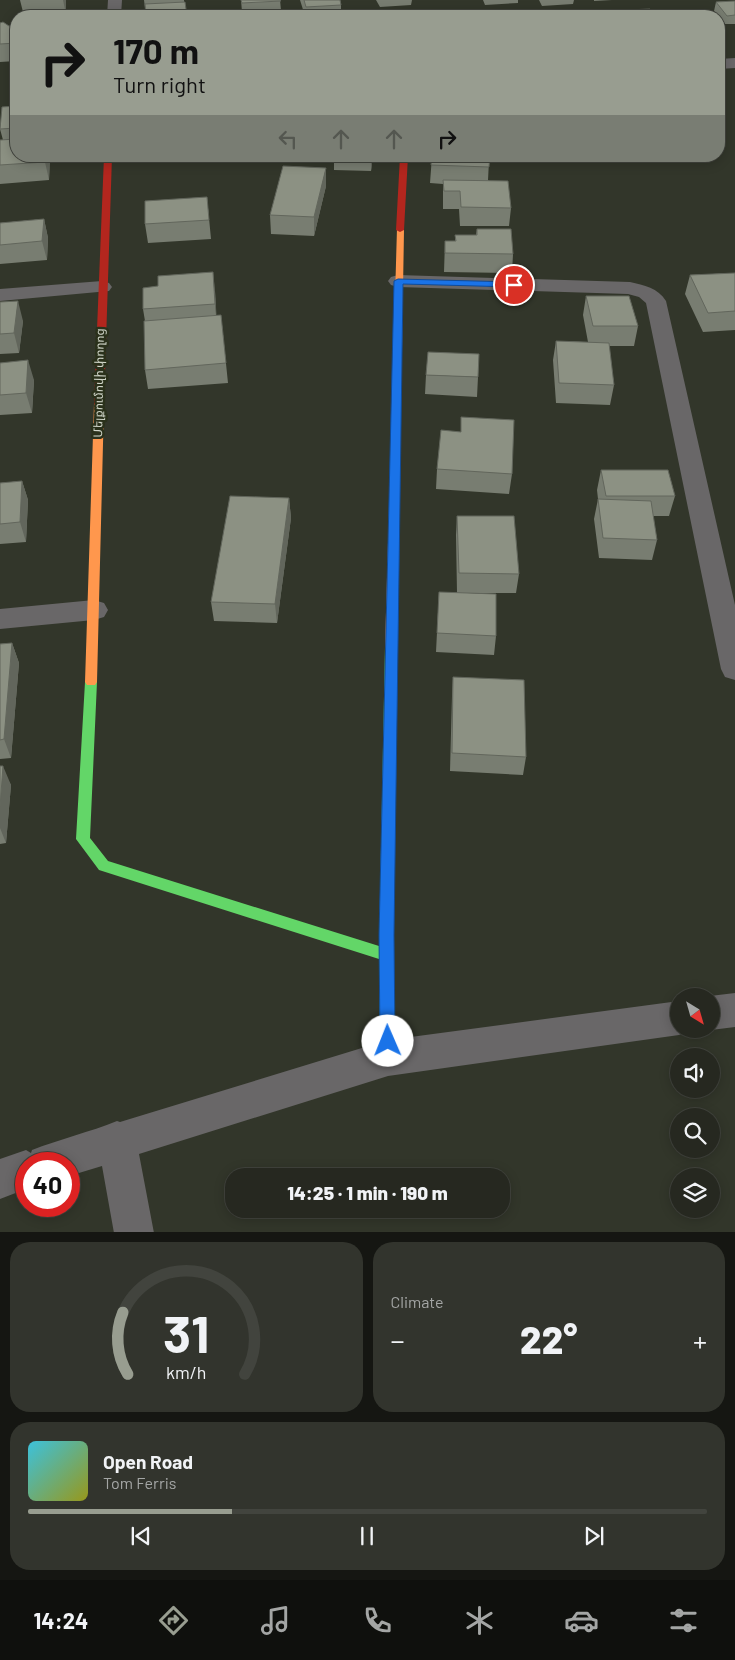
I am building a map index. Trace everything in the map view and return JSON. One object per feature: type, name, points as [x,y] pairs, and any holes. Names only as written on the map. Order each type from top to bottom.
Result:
[{"type":"street","name":"Մելքումովի փողոց","points":[[108,162],[102,287],[94,610],[83,839],[104,866],[386,955]]},
{"type":"street","points":[[388,1058],[386,955],[398,281],[404,162]]},
{"type":"street","points":[[398,281],[630,288],[646,293],[656,301],[735,669]]},
{"type":"street","points":[[0,295],[102,287]]},
{"type":"street","points":[[0,619],[94,610]]},
{"type":"street","points":[[720,1012],[735,1010]]},
{"type":"street","points":[[80,1153],[388,1058],[670,1019]]},
{"type":"street","points":[[117,1140],[134,1232]]},
{"type":"street","points":[[0,1179],[15,1174]]},
{"type":"building","points":[[241,0],[280,0],[281,1],[242,3]]},
{"type":"building","points":[[304,0],[340,0],[341,5],[306,7]]},
{"type":"building","points":[[735,1],[735,15],[727,16],[725,10],[722,10],[716,2]]},
{"type":"building","points":[[185,2],[186,10],[146,10],[145,4]]},
{"type":"building","points":[[3,22],[10,26],[10,43],[0,44],[0,23]]},
{"type":"building","points":[[10,106],[10,128],[0,129],[2,107]]},
{"type":"building","points":[[10,139],[10,162],[45,162],[0,165],[0,140]]},
{"type":"building","points":[[431,162],[489,162],[489,167],[431,165]]},
{"type":"building","points":[[283,166],[326,168],[314,217],[270,215]]},
{"type":"building","points":[[443,180],[508,181],[511,208],[461,207],[460,191],[444,191]]},
{"type":"building","points":[[207,197],[209,220],[145,224],[145,201]]},
{"type":"building","points":[[44,219],[42,241],[0,245],[0,223]]},
{"type":"building","points":[[477,229],[511,229],[513,254],[445,253],[445,241],[456,241],[455,235],[477,235]]},
{"type":"building","points":[[213,272],[215,304],[143,309],[143,288],[158,286],[158,276]]},
{"type":"building","points":[[735,273],[735,311],[708,313],[690,275]]},
{"type":"building","points":[[586,296],[629,296],[638,326],[593,326]]},
{"type":"building","points":[[18,301],[14,333],[0,334],[0,302]]},
{"type":"building","points":[[221,315],[226,363],[145,370],[144,321]]},
{"type":"building","points":[[556,341],[609,343],[614,385],[559,383]]},
{"type":"building","points":[[428,352],[479,354],[478,377],[426,375]]},
{"type":"building","points":[[28,360],[26,393],[0,395],[0,363]]},
{"type":"building","points":[[461,417],[514,420],[512,474],[437,469],[441,430],[461,432]]},
{"type":"building","points":[[601,470],[668,470],[675,496],[606,496]]},
{"type":"building","points":[[22,481],[20,522],[0,524],[0,483]]},
{"type":"building","points":[[230,496],[289,498],[275,604],[211,602]]},
{"type":"building","points":[[598,499],[651,501],[657,540],[603,538]]},
{"type":"building","points":[[457,516],[514,516],[519,574],[459,573]]},
{"type":"building","points":[[439,592],[496,594],[496,636],[437,633]]},
{"type":"building","points":[[12,643],[4,739],[0,740],[0,644]]},
{"type":"building","points":[[453,677],[524,680],[526,757],[452,753]]},
{"type":"building","points":[[0,766],[3,766],[0,807]]},
{"type":"traffic: fast","points":[[388,1058],[386,955],[391,647]]},
{"type":"traffic: fast","points":[[91,682],[83,839],[104,866],[386,955]]},
{"type":"traffic: slow","points":[[391,647],[400,230]]},
{"type":"traffic: slow","points":[[91,682],[99,404]]},
{"type":"traffic: jam","points":[[99,404],[108,162]]},
{"type":"traffic: jam","points":[[400,230],[404,162]]},
{"type":"route","points":[[388,1041],[386,935],[398,281],[514,285]]}]
